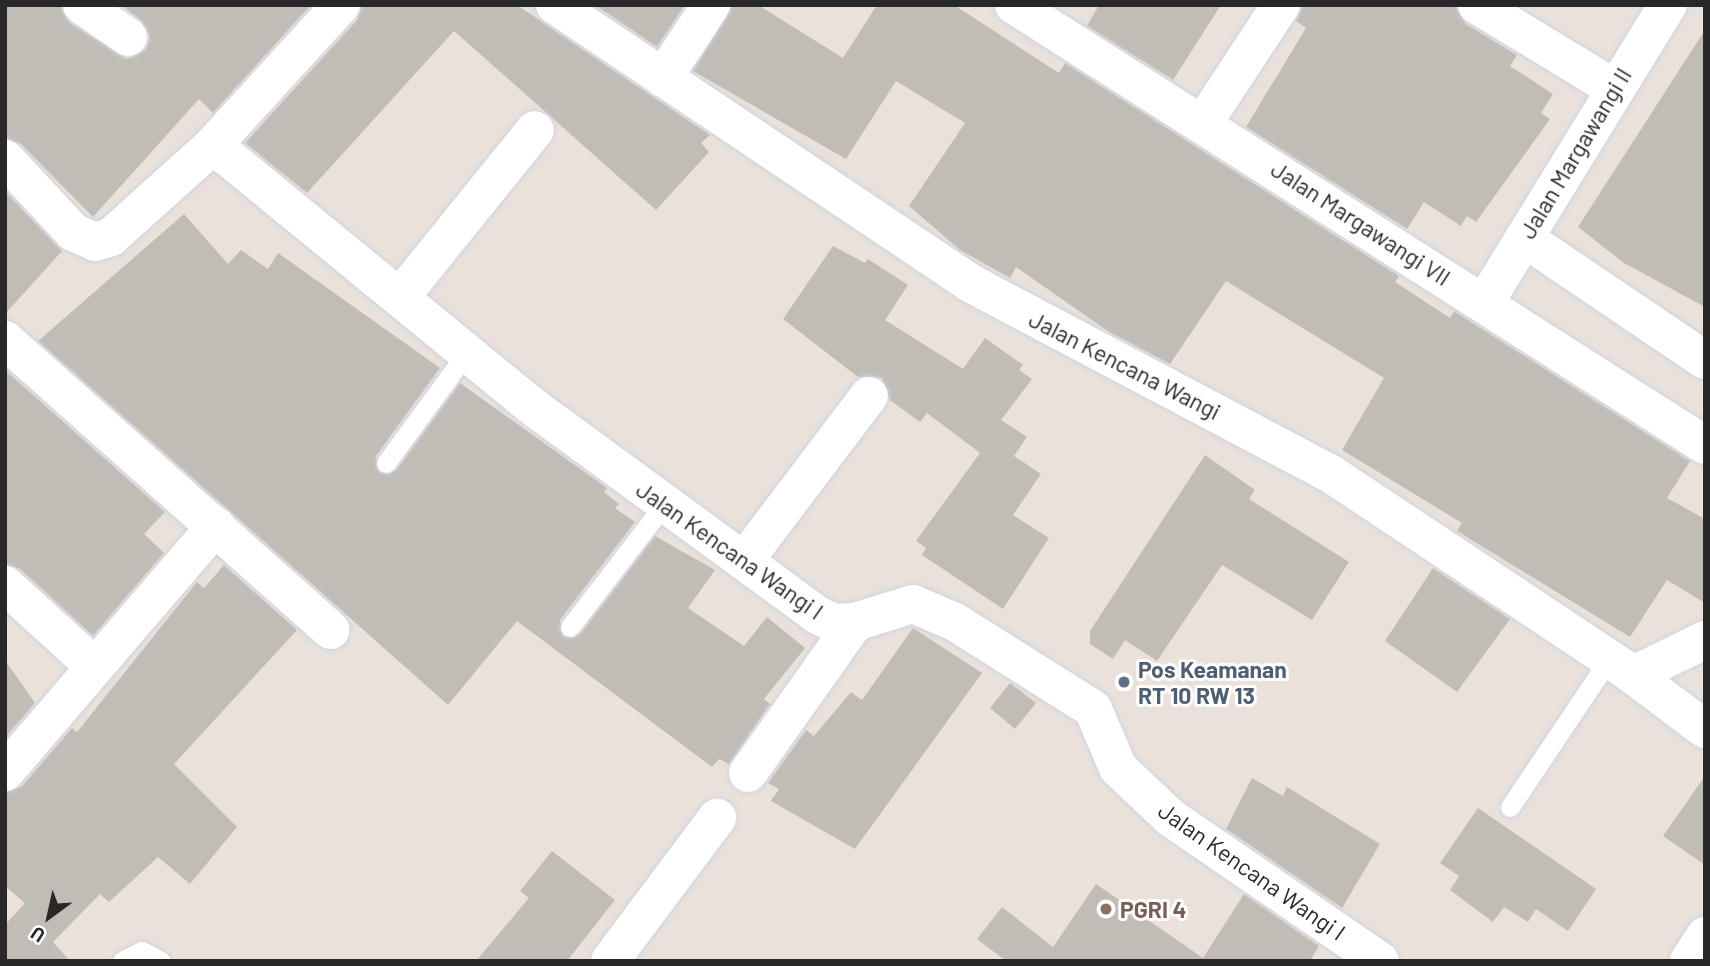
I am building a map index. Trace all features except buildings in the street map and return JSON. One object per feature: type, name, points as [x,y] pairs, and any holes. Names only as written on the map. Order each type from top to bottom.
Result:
[{"type":"street","points":[[82,5],[128,37]]},
{"type":"street","points":[[5,159],[73,232],[95,242],[111,237],[213,145],[341,5]]},
{"type":"street","name":"Jalan Kencana Wangi","points":[[555,5],[970,283],[1331,474],[1621,667],[1705,729]]},
{"type":"street","points":[[663,78],[711,5]]},
{"type":"street","name":"Jalan Margawangi VII","points":[[1014,5],[1204,122],[1705,445]]},
{"type":"street","points":[[1204,122],[1281,5]]},
{"type":"street","points":[[1477,5],[1614,88]]},
{"type":"street","name":"Jalan Margawangi II","points":[[1485,302],[1614,88],[1668,5]]},
{"type":"street","points":[[401,296],[535,130]]},
{"type":"street","name":"Jalan Kencana Wangi I","points":[[213,145],[468,351],[664,503],[817,615],[855,622],[913,604],[955,622],[1093,709],[1118,768],[1171,818],[1380,961]]},
{"type":"street","points":[[1524,238],[1705,360]]},
{"type":"street","points":[[5,340],[330,629]]},
{"type":"street","points":[[744,561],[869,396]]},
{"type":"street","points":[[5,772],[93,666],[216,526]]},
{"type":"street","points":[[5,585],[93,666]]},
{"type":"street","points":[[748,773],[855,622]]},
{"type":"street","points":[[1621,667],[1705,640]]},
{"type":"street","points":[[610,961],[717,818]]},
{"type":"street","points":[[1689,961],[1705,936]]},
{"type":"lane","points":[[386,463],[468,351]]},
{"type":"lane","points":[[570,627],[664,503]]},
{"type":"lane","points":[[1510,807],[1621,667]]},
{"type":"lane","points":[[122,961],[142,951],[161,961]]},
{"type":"place","name":"Pos Keamanan RT 10 RW 13","points":[[1124,682]]},
{"type":"place","name":"PGRI 4","points":[[1106,909]]}]
